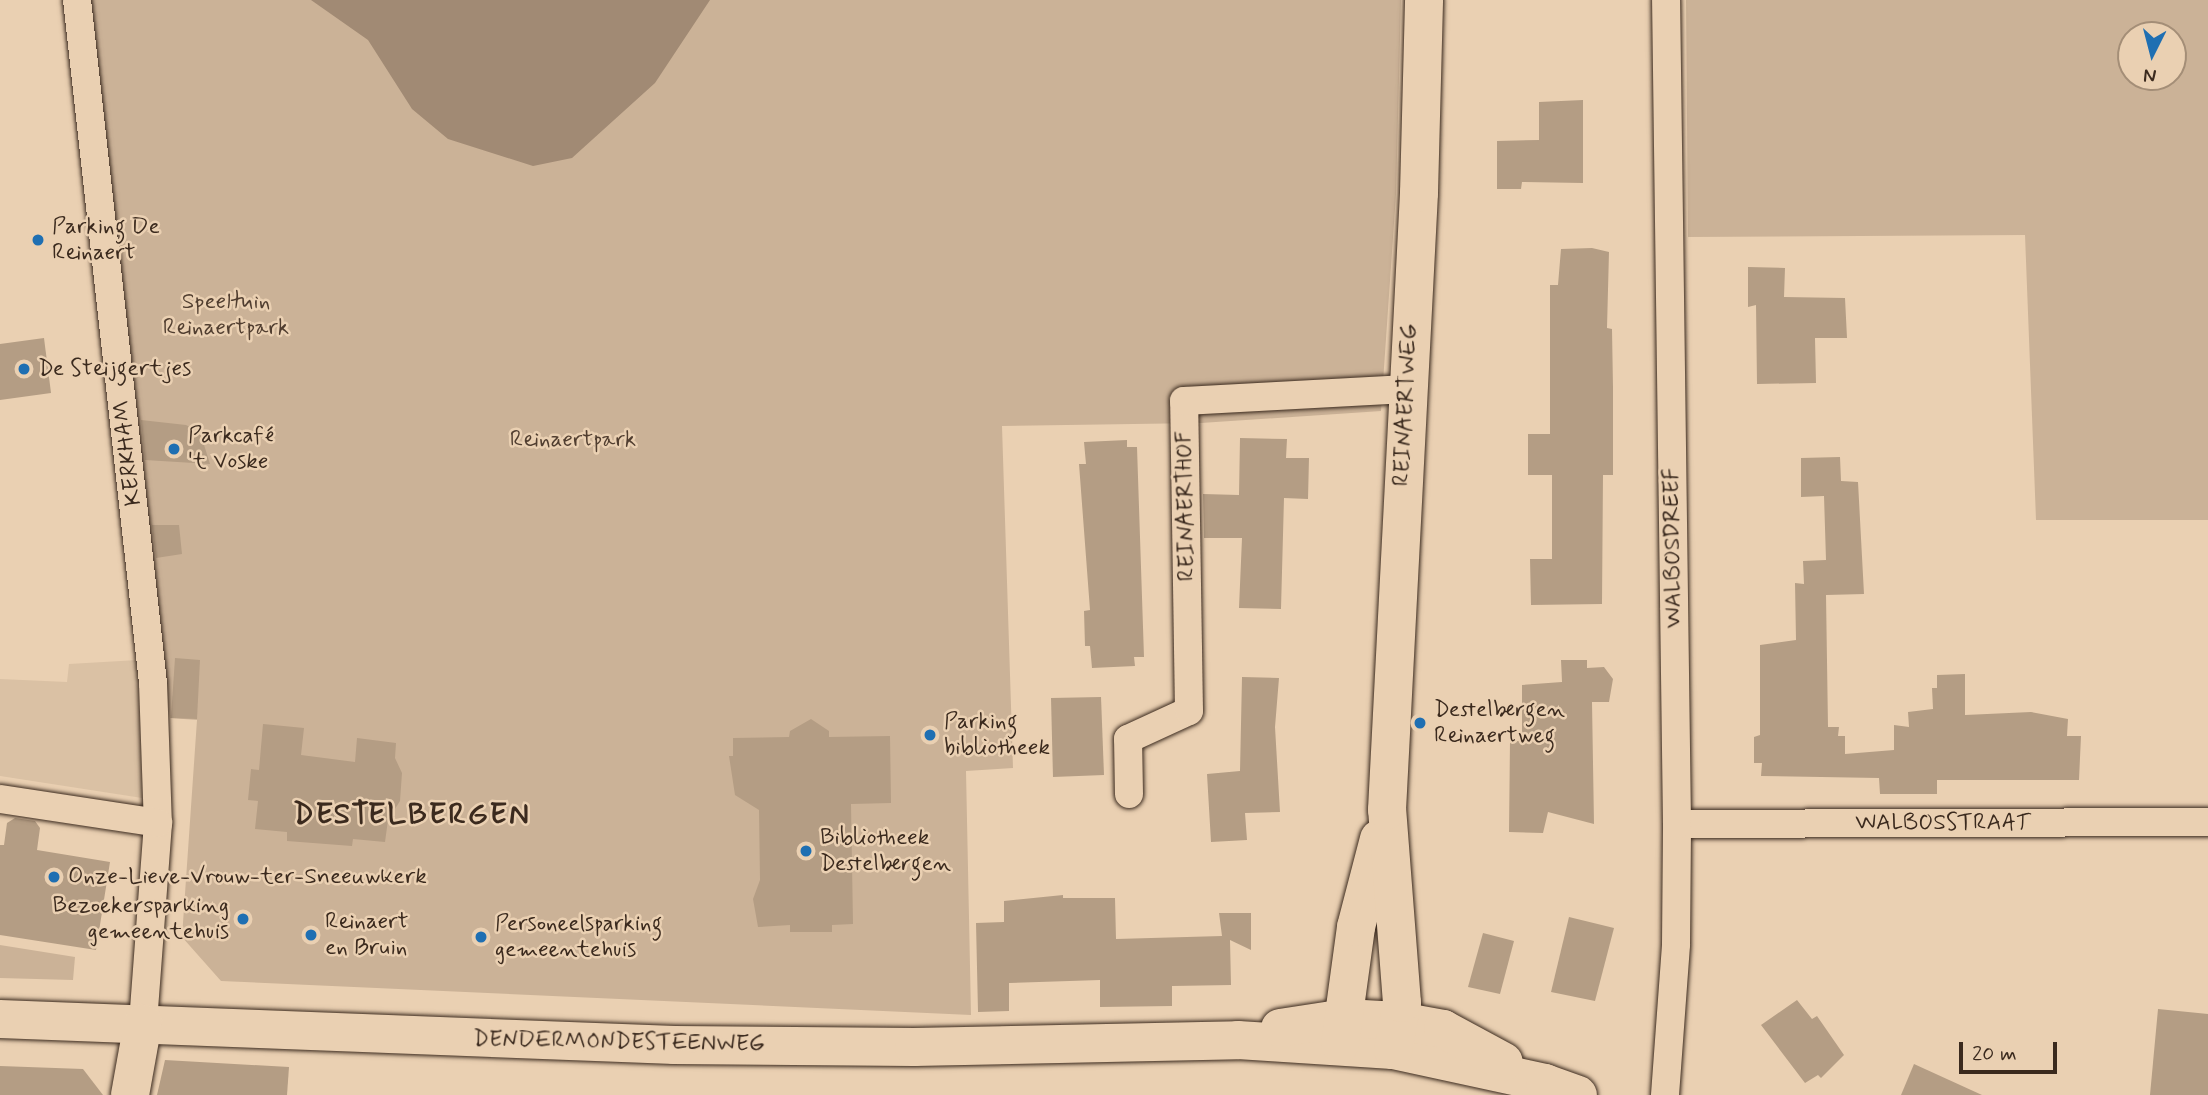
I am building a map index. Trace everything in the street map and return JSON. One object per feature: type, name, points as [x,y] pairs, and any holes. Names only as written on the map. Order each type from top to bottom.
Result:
[{"type":"main road","name":"REINAERTWEG","points":[[1396,1036],[1401,968],[1387,810],[1424,0]]},
{"type":"main road","name":"REINAERTWEG","points":[[1343,1032],[1356,927],[1387,810]]},
{"type":"main road","name":"DENDERMONDESTEENWEG","points":[[0,1019],[649,1045],[914,1047],[1238,1040],[1291,1025],[1396,1036],[1561,1089]]},
{"type":"main road","points":[[130,1095],[143,1023]]},
{"type":"street","name":"KERKHAM","points":[[77,0],[153,683],[158,823],[143,1023]]},
{"type":"street","name":"WALBOSDREEF","points":[[1665,1095],[1676,944],[1677,824],[1666,0]]},
{"type":"street","name":"REINAERTHOF","points":[[1129,794],[1128,739],[1189,711],[1184,401],[1407,389]]},
{"type":"street","points":[[0,799],[158,823]]},
{"type":"street","name":"WALBOSSTRAAT","points":[[1677,824],[2208,822]]},
{"type":"shaded area","points":[[311,0],[710,0],[655,83],[572,158],[533,166],[448,139],[412,109],[368,40]]},
{"type":"shaded area","points":[[138,660],[142,798],[0,776],[0,679],[67,682],[69,664]]},
{"type":"green space","name":"Reinaertpark","points":[[90,0],[1401,0],[1396,194],[1381,411],[1201,423],[1002,426],[1013,768],[966,771],[971,1015],[221,981],[182,937],[197,720],[170,718]]},
{"type":"green space","points":[[1686,0],[2208,0],[2208,520],[2036,520],[2025,235],[1688,237]]},
{"type":"green space","points":[[0,945],[75,957],[73,980],[0,978]]},
{"type":"building","points":[[1583,100],[1583,183],[1522,182],[1521,189],[1497,189],[1497,141],[1539,140],[1539,102]]},
{"type":"building","points":[[1592,248],[1609,252],[1607,328],[1612,329],[1613,475],[1603,475],[1602,604],[1531,605],[1530,559],[1552,559],[1552,475],[1528,475],[1528,434],[1550,434],[1550,285],[1558,285],[1561,249]]},
{"type":"building","points":[[1748,267],[1785,268],[1784,297],[1845,298],[1847,338],[1815,338],[1816,383],[1757,384],[1756,305],[1748,307]]},
{"type":"building","name":"De Steijgertjes","points":[[44,338],[51,393],[0,400],[0,344]]},
{"type":"building","name":"Parkcafé 't Voske","points":[[141,420],[186,425],[200,432],[210,464],[145,460]]},
{"type":"building","points":[[1240,438],[1287,439],[1286,458],[1309,458],[1308,499],[1284,498],[1281,609],[1239,608],[1242,538],[1204,538],[1203,494],[1239,495]]},
{"type":"building","points":[[1127,440],[1127,447],[1137,447],[1144,657],[1134,657],[1135,666],[1092,668],[1090,646],[1085,646],[1084,611],[1090,610],[1079,464],[1086,464],[1084,442]]},
{"type":"building","points":[[1840,457],[1841,481],[1858,482],[1864,594],[1826,595],[1828,727],[1839,727],[1838,736],[1845,736],[1845,754],[1894,750],[1894,725],[1909,727],[1908,712],[1933,709],[1932,688],[1937,688],[1937,675],[1965,674],[1965,715],[2031,712],[2068,719],[2067,736],[2081,736],[2079,780],[1937,780],[1937,794],[1880,794],[1879,778],[1761,776],[1762,763],[1754,763],[1754,737],[1760,735],[1760,645],[1796,640],[1795,583],[1804,584],[1803,561],[1826,560],[1824,496],[1801,497],[1801,458]]},
{"type":"building","points":[[152,525],[179,525],[182,554],[156,558]]},
{"type":"building","points":[[175,658],[200,660],[197,719],[171,718]]},
{"type":"building","points":[[1561,660],[1587,660],[1587,668],[1604,667],[1613,679],[1609,702],[1592,702],[1594,824],[1548,812],[1543,833],[1509,832],[1510,741],[1522,741],[1522,685],[1562,682]]},
{"type":"building","points":[[1242,677],[1279,678],[1275,727],[1280,812],[1245,813],[1247,840],[1211,842],[1207,774],[1240,771]]},
{"type":"building","points":[[1101,697],[1104,775],[1053,777],[1051,698]]},
{"type":"building","name":"Bibliotheek Destelbergen","points":[[811,719],[829,731],[829,737],[890,736],[891,803],[851,804],[853,924],[832,925],[832,932],[790,932],[790,925],[758,927],[753,899],[760,880],[759,810],[735,795],[729,756],[733,756],[733,738],[789,737],[790,731]]},
{"type":"building","points":[[263,724],[304,728],[301,755],[355,762],[357,738],[396,743],[395,758],[402,773],[400,801],[388,820],[385,842],[353,839],[352,846],[287,841],[287,832],[255,829],[258,801],[248,800],[251,769],[259,770]]},
{"type":"building","name":"Onze-Lieve-Vrouw-ter-Sneeuwkerk","points":[[15,818],[35,821],[40,828],[37,850],[110,862],[96,950],[0,935],[0,845],[4,845],[7,823]]},
{"type":"building","points":[[1063,895],[1063,898],[1115,898],[1116,939],[1222,936],[1219,913],[1251,913],[1251,950],[1230,940],[1231,985],[1172,986],[1172,1006],[1100,1007],[1100,980],[1009,983],[1009,1011],[978,1012],[976,923],[1004,922],[1004,901]]},
{"type":"building","points":[[1569,917],[1614,928],[1595,1001],[1551,992]]},
{"type":"building","points":[[1483,933],[1514,941],[1500,994],[1468,987]]},
{"type":"building","points":[[1797,1000],[1812,1019],[1817,1016],[1844,1055],[1821,1078],[1818,1075],[1805,1083],[1761,1025]]},
{"type":"building","points":[[2158,1009],[2208,1014],[2208,1095],[2150,1095]]},
{"type":"building","points":[[165,1060],[289,1067],[287,1095],[157,1095]]},
{"type":"building","points":[[1914,1064],[1982,1095],[1901,1095]]},
{"type":"building","points":[[0,1066],[83,1069],[103,1095],[0,1095]]},
{"type":"place","name":"Parking De Reinaert","points":[[38,240]]},
{"type":"place","name":"De Steijgertjes","points":[[24,369]]},
{"type":"place","name":"Parkcafé 't Voske","points":[[174,449]]},
{"type":"place","name":"Destelbergen Reinaertweg","points":[[1420,723]]},
{"type":"place","name":"Parking bibliotheek","points":[[930,735]]},
{"type":"place","name":"Bibliotheek Destelbergen","points":[[806,851]]},
{"type":"place","name":"Onze-Lieve-Vrouw-ter-Sneeuwkerk","points":[[54,877]]},
{"type":"place","name":"Bezoekersparking gemeentehuis","points":[[243,919]]},
{"type":"place","name":"Reinaert en Bruin","points":[[311,935]]},
{"type":"place","name":"Personeelsparking gemeentehuis","points":[[481,937]]},
{"type":"district","name":"DESTELBERGEN","points":[[412,815]]},
{"type":"park label","name":"Speeltuin Reinaertpark","points":[[226,315]]}]
